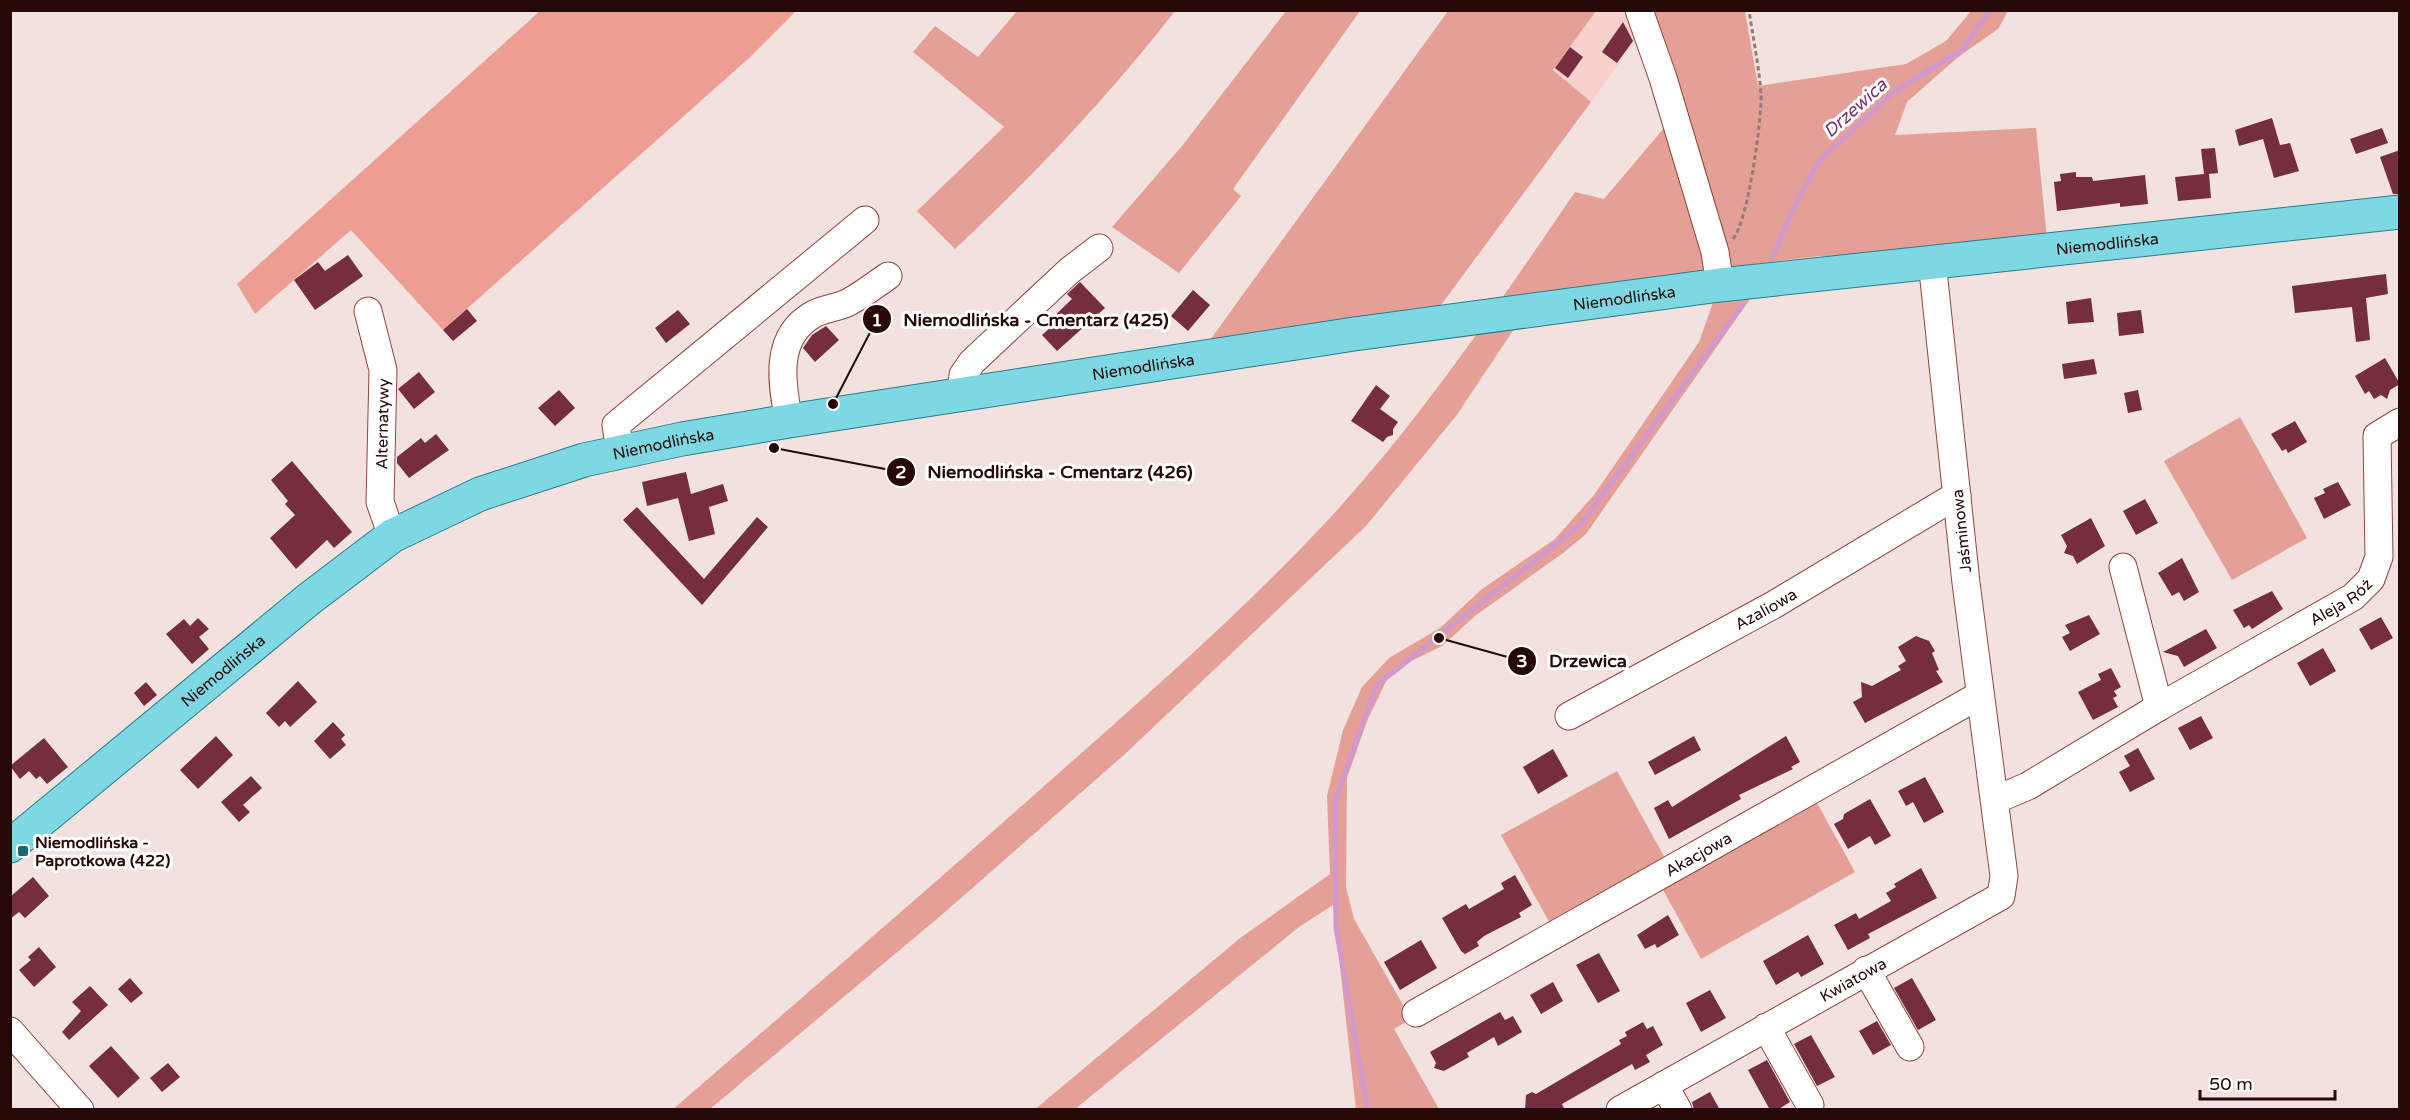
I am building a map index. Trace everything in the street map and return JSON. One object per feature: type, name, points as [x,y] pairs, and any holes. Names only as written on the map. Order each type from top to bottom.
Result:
[{"type":"main road","name":"Niemodlińska","points":[[10,846],[309,599],[392,536],[480,494],[584,460],[789,421],[1354,334],[1718,272],[1932,261],[2400,212]]},
{"type":"street","points":[[1639,10],[1665,87],[1718,272]]},
{"type":"street","points":[[620,452],[616,425],[865,220]]},
{"type":"street","points":[[961,394],[963,375],[972,362],[1069,271],[1099,248]]},
{"type":"street","name":"Jaśminowa","points":[[1932,261],[1980,695],[1995,800]]},
{"type":"street","points":[[789,421],[783,394],[783,360],[786,341],[796,326],[816,312],[848,303],[888,276]]},
{"type":"street","name":"Alternatywy","points":[[368,311],[383,370],[380,502],[392,536]]},
{"type":"street","name":"Aleja Róż","points":[[1995,800],[2028,786],[2159,707],[2353,597],[2371,579],[2379,558],[2377,436],[2400,422]]},
{"type":"street","name":"Azaliowa","points":[[1569,716],[1775,604],[1957,495]]},
{"type":"street","points":[[2123,567],[2159,707]]},
{"type":"street","name":"Akacjowa","points":[[1416,1013],[1980,695]]},
{"type":"street","name":"Kwiatowa","points":[[1620,1110],[2001,896],[2004,876],[1995,800]]},
{"type":"street","points":[[1866,970],[1910,1047]]},
{"type":"street","points":[[1766,1028],[1810,1105]]},
{"type":"street","points":[[10,1031],[80,1110]]},
{"type":"street","points":[[1664,1085],[1677,1110]]},
{"type":"path","points":[[1718,272],[1740,230],[1753,162],[1761,96],[1749,10]]},
{"type":"shaded area","points":[[540,11],[796,11],[748,59],[443,330],[351,230],[255,314],[237,284]]},
{"type":"shaded area","points":[[1017,11],[1175,11],[1070,134],[955,249],[917,211],[1004,127],[913,52],[935,26],[978,57]]},
{"type":"shaded area","points":[[1286,11],[1360,11],[1233,189],[1241,196],[1179,273],[1112,227],[1182,146]]},
{"type":"shaded area","points":[[1448,11],[1596,11],[1553,70],[1591,102],[1427,324],[1197,358]]},
{"type":"shaded area","points":[[1596,11],[1639,11],[1645,28],[1591,102],[1553,70]]},
{"type":"shaded area","points":[[1639,11],[1745,11],[1758,86],[1906,64],[1946,41],[1971,11],[2008,11],[1998,29],[1957,58],[1907,102],[1895,135],[2036,128],[2048,249],[1932,261],[1820,256],[1728,267],[1526,311],[1456,416],[1366,526],[1125,754],[945,912],[710,1109],[672,1110],[1162,682],[1252,597],[1348,498],[1450,371],[1575,192],[1604,199],[1674,116]]},
{"type":"shaded area","points":[[1755,292],[1586,534],[1475,616],[1442,646],[1391,671],[1367,721],[1347,778],[1346,887],[1354,919],[1411,1019],[1394,1029],[1439,1109],[1356,1109],[1333,905],[1299,927],[1075,1109],[1034,1110],[1239,939],[1330,874],[1327,796],[1343,730],[1362,687],[1389,658],[1440,628],[1482,589],[1555,539],[1594,495],[1699,342],[1715,297]]},
{"type":"shaded area","points":[[2240,417],[2307,538],[2232,580],[2164,461]]},
{"type":"shaded area","points":[[1617,771],[1672,871],[1811,792],[1855,872],[1701,959],[1657,879],[1557,936],[1501,835]]},
{"type":"building","points":[[1623,22],[1633,41],[1617,63],[1602,52]]},
{"type":"building","points":[[1570,47],[1583,57],[1568,78],[1555,68]]},
{"type":"building","points":[[2272,118],[2280,145],[2290,143],[2299,171],[2274,178],[2263,139],[2239,146],[2235,130]]},
{"type":"building","points":[[2382,128],[2388,143],[2356,154],[2350,139]]},
{"type":"building","points":[[2215,148],[2218,173],[2209,174],[2211,198],[2178,201],[2175,177],[2204,174],[2201,149]]},
{"type":"building","points":[[2400,150],[2400,194],[2393,194],[2380,157]]},
{"type":"building","points":[[2076,172],[2076,177],[2092,177],[2093,181],[2145,175],[2148,204],[2120,207],[2120,203],[2057,211],[2054,182],[2061,181],[2060,174]]},
{"type":"building","points":[[348,255],[363,276],[315,310],[294,280],[318,262],[325,271]]},
{"type":"building","points":[[2386,274],[2388,294],[2366,298],[2370,340],[2356,342],[2352,307],[2295,313],[2292,286]]},
{"type":"building","points":[[1080,282],[1105,308],[1057,351],[1042,335],[1051,327],[1047,323],[1072,299],[1067,294]]},
{"type":"building","points":[[1193,290],[1210,305],[1188,331],[1171,316]]},
{"type":"building","points":[[2091,298],[2094,322],[2068,324],[2066,302]]},
{"type":"building","points":[[467,309],[477,321],[453,341],[443,330]]},
{"type":"building","points":[[678,310],[690,324],[666,343],[655,328]]},
{"type":"building","points":[[2141,310],[2144,333],[2119,336],[2117,313]]},
{"type":"building","points":[[826,326],[839,340],[815,362],[803,348],[812,335]]},
{"type":"building","points":[[2385,358],[2400,384],[2390,390],[2387,399],[2381,395],[2374,399],[2369,391],[2365,394],[2355,376]]},
{"type":"building","points":[[2094,359],[2097,374],[2064,379],[2062,364]]},
{"type":"building","points":[[419,372],[435,392],[414,409],[398,389]]},
{"type":"building","points":[[1376,385],[1390,396],[1380,409],[1398,422],[1393,429],[1393,435],[1387,437],[1383,442],[1351,421]]},
{"type":"building","points":[[559,390],[575,408],[555,426],[538,408]]},
{"type":"building","points":[[2138,390],[2142,410],[2128,413],[2124,393]]},
{"type":"building","points":[[2295,421],[2307,442],[2288,453],[2286,449],[2282,451],[2271,434]]},
{"type":"building","points":[[436,434],[449,450],[409,478],[397,463],[397,457],[421,438],[425,443]]},
{"type":"building","points":[[292,461],[352,532],[334,548],[327,540],[296,569],[270,538],[295,515],[285,504],[288,501],[271,480]]},
{"type":"building","points":[[686,472],[691,494],[723,484],[728,501],[709,507],[715,534],[689,541],[678,498],[647,506],[642,482]]},
{"type":"building","points":[[2338,482],[2351,505],[2324,519],[2314,498],[2325,493],[2323,489]]},
{"type":"building","points":[[2145,499],[2158,523],[2136,535],[2123,511]]},
{"type":"building","points":[[637,507],[704,579],[757,517],[768,527],[702,605],[623,520]]},
{"type":"building","points":[[2091,518],[2105,546],[2077,564],[2073,556],[2064,553],[2067,546],[2061,535]]},
{"type":"building","points":[[2182,558],[2199,592],[2184,601],[2179,592],[2172,596],[2158,573]]},
{"type":"building","points":[[2272,591],[2283,609],[2252,629],[2249,625],[2244,628],[2233,610]]},
{"type":"building","points":[[2089,615],[2100,634],[2070,651],[2062,637],[2070,633],[2065,625]]},
{"type":"building","points":[[2381,617],[2393,638],[2371,650],[2359,629]]},
{"type":"building","points":[[198,618],[209,629],[199,637],[209,649],[192,664],[166,634],[184,619],[190,626]]},
{"type":"building","points":[[2206,629],[2217,648],[2184,667],[2178,656],[2163,652]]},
{"type":"building","points":[[1916,636],[1929,641],[1935,651],[1932,653],[1939,670],[1936,671],[1943,682],[1865,723],[1853,702],[1862,697],[1861,682],[1872,686],[1901,670],[1898,666],[1906,661],[1898,647]]},
{"type":"building","points":[[2323,648],[2336,671],[2310,686],[2297,663]]},
{"type":"building","points":[[2111,668],[2121,687],[2114,691],[2117,696],[2113,698],[2118,707],[2093,720],[2078,692],[2101,680],[2098,674]]},
{"type":"building","points":[[298,681],[317,702],[290,727],[285,721],[279,727],[266,713]]},
{"type":"building","points":[[146,682],[157,695],[144,706],[134,693]]},
{"type":"building","points":[[2201,716],[2213,738],[2190,750],[2178,728]]},
{"type":"building","points":[[333,722],[345,735],[341,739],[346,745],[330,759],[314,741]]},
{"type":"building","points":[[216,736],[233,755],[198,789],[180,770]]},
{"type":"building","points":[[1694,736],[1701,750],[1655,775],[1648,762]]},
{"type":"building","points":[[1786,736],[1800,762],[1791,767],[1793,769],[1739,795],[1741,799],[1669,839],[1654,808],[1668,800],[1672,807]]},
{"type":"building","points":[[44,738],[68,767],[47,784],[40,776],[36,779],[29,771],[20,779],[10,766]]},
{"type":"building","points":[[2138,748],[2155,779],[2130,792],[2119,772],[2130,766],[2124,756]]},
{"type":"building","points":[[1553,749],[1568,776],[1538,794],[1523,767]]},
{"type":"building","points":[[251,776],[262,788],[243,805],[250,812],[239,822],[221,802]]},
{"type":"building","points":[[1925,777],[1944,812],[1924,823],[1913,802],[1906,806],[1898,791]]},
{"type":"building","points":[[1870,799],[1891,836],[1875,845],[1870,836],[1848,849],[1834,824],[1843,819],[1844,814]]},
{"type":"building","points":[[1921,868],[1937,898],[1868,934],[1870,938],[1848,950],[1834,925],[1856,913],[1859,919],[1891,901],[1886,893],[1896,887],[1894,884]]},
{"type":"building","points":[[1515,875],[1532,905],[1519,913],[1521,917],[1484,936],[1477,942],[1479,946],[1465,954],[1442,918],[1466,904],[1469,909],[1504,889],[1501,883]]},
{"type":"building","points":[[33,877],[49,896],[25,918],[19,912],[10,919],[10,897]]},
{"type":"building","points":[[1668,915],[1679,935],[1657,948],[1655,944],[1645,949],[1637,935]]},
{"type":"building","points":[[1808,935],[1824,964],[1801,977],[1798,972],[1776,985],[1763,961]]},
{"type":"building","points":[[1421,940],[1437,968],[1400,990],[1384,962]]},
{"type":"building","points":[[39,947],[56,967],[34,987],[19,970],[31,960],[28,957]]},
{"type":"building","points":[[1599,953],[1620,991],[1598,1003],[1576,965]]},
{"type":"building","points":[[130,978],[143,993],[131,1003],[118,989]]},
{"type":"building","points":[[1912,978],[1936,1020],[1918,1030],[1894,988]]},
{"type":"building","points":[[1553,982],[1563,1001],[1541,1014],[1530,995]]},
{"type":"building","points":[[90,986],[108,1005],[69,1040],[62,1032],[81,1011],[72,1002]]},
{"type":"building","points":[[1710,990],[1726,1018],[1701,1032],[1686,1003]]},
{"type":"building","points":[[1500,1012],[1505,1020],[1513,1016],[1522,1032],[1498,1046],[1494,1037],[1467,1053],[1469,1057],[1444,1071],[1434,1068],[1436,1063],[1430,1052]]},
{"type":"building","points":[[1877,1021],[1891,1045],[1873,1055],[1859,1031]]},
{"type":"building","points":[[1643,1022],[1647,1029],[1653,1026],[1663,1045],[1646,1055],[1650,1062],[1635,1070],[1632,1064],[1562,1104],[1565,1110],[1525,1110],[1526,1095],[1532,1092],[1536,1094],[1621,1044],[1619,1040],[1627,1036],[1625,1032]]},
{"type":"building","points":[[1811,1035],[1835,1077],[1817,1086],[1794,1044]]},
{"type":"building","points":[[111,1046],[140,1078],[118,1098],[89,1066]]},
{"type":"building","points":[[1767,1060],[1790,1102],[1777,1110],[1770,1110],[1748,1070]]},
{"type":"building","points":[[168,1063],[180,1077],[162,1092],[150,1078]]},
{"type":"building","points":[[1710,1092],[1720,1110],[1694,1110],[1692,1102]]},
{"type":"waterway","name":"Drzewica","points":[[1773,257],[1793,209],[1819,161],[1895,91],[1962,50],[1990,10]]},
{"type":"waterway","name":"Drzewica","points":[[1368,1110],[1336,928],[1335,800],[1377,685],[1581,524],[1742,306]]},
{"type":"place","name":"Niemodlińska - Cmentarz (425)","points":[[833,404]]},
{"type":"place","name":"Niemodlińska - Cmentarz (426)","points":[[774,448]]},
{"type":"place","name":"Drzewica","points":[[1439,638]]},
{"type":"place","name":"Niemodlińska - Paprotkowa (422)","points":[[23,851]]}]
